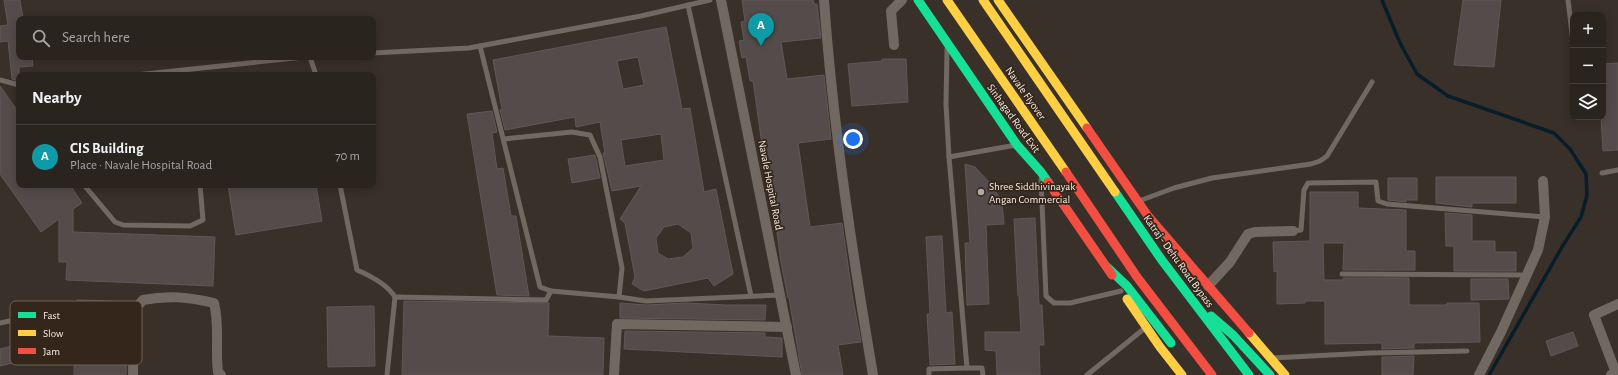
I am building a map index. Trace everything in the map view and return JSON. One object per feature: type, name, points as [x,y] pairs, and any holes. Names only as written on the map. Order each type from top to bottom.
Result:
[{"type":"main road","name":"Sinhagad Road Exit","points":[[918,0],[1017,145],[1041,172],[1107,267]]},
{"type":"main road","name":"Navale Flyover","points":[[947,0],[1086,200],[1137,277],[1212,375]]},
{"type":"main road","name":"Navale Flyover","points":[[983,0],[1093,158]]},
{"type":"main road","points":[[998,0],[1148,216],[1285,375]]},
{"type":"main road","name":"Katraj - Dehu Road Bypass","points":[[1093,158],[1161,259],[1249,375]]},
{"type":"main road","points":[[1107,267],[1146,328],[1182,375]]},
{"type":"main road","points":[[1107,267],[1127,286],[1179,351]]},
{"type":"main road","points":[[1192,300],[1233,335],[1269,374],[1274,361]]},
{"type":"street","name":"Navale Hospital Road","points":[[721,0],[796,375]]},
{"type":"street","points":[[824,0],[827,40],[851,240],[873,375]]},
{"type":"street","points":[[894,45],[891,11],[902,0]]},
{"type":"street","points":[[1479,375],[1501,332],[1538,250],[1545,217],[1543,181]]},
{"type":"street","points":[[1208,286],[1230,262],[1248,234],[1255,232],[1293,230]]},
{"type":"street","points":[[142,301],[163,296],[186,297],[214,303],[217,315],[216,362],[218,372],[221,375]]},
{"type":"street","points":[[1611,375],[1616,373],[1594,315],[1618,304]]},
{"type":"street","points":[[614,375],[617,324],[787,327]]},
{"type":"street","points":[[133,365],[133,375]]},
{"type":"lane","points":[[376,53],[480,46],[641,16],[710,0]]},
{"type":"lane","points":[[1568,0],[1570,17]]},
{"type":"lane","points":[[688,5],[751,296]]},
{"type":"lane","points":[[948,44],[946,104],[949,157],[967,368]]},
{"type":"lane","points":[[480,46],[540,287],[551,291],[646,301],[780,295]]},
{"type":"lane","points":[[164,72],[276,60]]},
{"type":"lane","points":[[311,60],[315,72]]},
{"type":"lane","points":[[0,80],[16,84]]},
{"type":"lane","points":[[1138,201],[1195,181],[1311,164],[1320,161],[1327,156],[1372,82]]},
{"type":"lane","points":[[504,139],[572,132],[590,135],[600,156],[622,268],[619,297]]},
{"type":"lane","points":[[949,157],[1017,145]]},
{"type":"lane","points":[[1602,172],[1618,170]]},
{"type":"lane","points":[[1041,172],[1046,296],[1054,303],[1070,303],[1121,291]]},
{"type":"lane","points":[[1293,230],[1301,230],[1304,190],[1308,183],[1376,182],[1378,201],[1387,204],[1545,217]]},
{"type":"lane","points":[[87,188],[115,222],[123,225],[190,226],[202,220],[200,188]]},
{"type":"lane","points":[[341,188],[357,270],[370,275],[391,291],[395,297],[387,375]]},
{"type":"lane","points":[[1342,274],[1527,275]]},
{"type":"lane","points":[[395,297],[546,300],[551,291]]},
{"type":"lane","points":[[0,323],[10,321]]},
{"type":"lane","points":[[1087,375],[1146,328]]},
{"type":"lane","points":[[1274,361],[1370,353],[1468,351]]},
{"type":"lane","points":[[930,375],[929,369],[967,368],[982,368],[982,375]]},
{"type":"building","points":[[4,0],[20,0],[23,16],[16,16],[16,60],[32,60],[33,66],[19,67],[19,72],[16,72],[16,80],[12,79],[8,41],[0,42],[0,26],[8,25]]},
{"type":"building","points":[[742,0],[813,0],[814,4],[817,4],[821,38],[781,42],[787,79],[824,75],[831,139],[798,143],[810,227],[842,223],[853,300],[861,342],[838,345],[843,375],[802,375],[789,298],[781,263],[773,201],[770,201],[753,81],[750,81],[746,57],[742,58],[739,41],[744,40],[741,22],[745,21]]},
{"type":"building","points":[[1463,0],[1501,0],[1494,67],[1454,65]]},
{"type":"building","points":[[666,27],[682,109],[690,108],[704,192],[716,189],[733,274],[714,286],[708,278],[644,291],[632,284],[635,277],[625,223],[620,219],[641,186],[612,191],[603,153],[605,153],[600,122],[576,127],[575,117],[505,130],[500,110],[502,109],[493,60]],"holes":[[[638,57],[644,85],[623,89],[617,61]],[[661,134],[664,160],[625,166],[621,140]],[[678,224],[691,233],[693,248],[683,257],[668,259],[658,253],[656,238],[664,227]]]},
{"type":"building","points":[[882,59],[906,59],[908,102],[852,106],[848,64],[882,61]]},
{"type":"building","points":[[1618,63],[1618,150],[1603,151],[1601,120],[1606,120],[1606,64]]},
{"type":"building","points":[[0,86],[16,109],[16,188],[72,188],[82,203],[73,209],[73,232],[215,237],[213,286],[66,280],[67,262],[59,262],[59,219],[41,232],[0,174]]},
{"type":"building","points":[[492,111],[497,132],[492,133],[497,169],[503,168],[511,216],[516,216],[529,296],[497,295],[467,114]]},
{"type":"building","points":[[595,155],[600,178],[572,183],[568,159]]},
{"type":"building","points":[[965,164],[975,167],[990,183],[1002,201],[1004,224],[986,225],[989,304],[967,305],[965,243],[970,243]]},
{"type":"building","points":[[1436,177],[1516,177],[1516,203],[1472,203],[1472,207],[1436,203]]},
{"type":"building","points":[[1388,178],[1417,178],[1417,200],[1406,200],[1406,202],[1388,200]]},
{"type":"building","points":[[228,188],[316,188],[322,221],[236,235]]},
{"type":"building","points":[[1310,192],[1358,192],[1358,208],[1406,210],[1406,251],[1415,251],[1415,270],[1343,270],[1344,243],[1323,243],[1324,280],[1343,280],[1343,278],[1409,278],[1409,305],[1479,303],[1480,342],[1414,343],[1414,348],[1382,349],[1382,343],[1325,344],[1325,301],[1305,301],[1305,303],[1277,304],[1277,271],[1274,272],[1273,242],[1310,241]]},
{"type":"building","points":[[1445,213],[1472,215],[1472,241],[1495,241],[1495,252],[1516,252],[1516,271],[1454,271],[1454,246],[1446,246]]},
{"type":"building","points":[[1035,218],[1039,305],[1042,305],[1044,345],[1039,345],[1040,375],[997,375],[996,351],[985,350],[985,332],[1021,332],[1014,219]]},
{"type":"building","points":[[942,236],[946,313],[952,312],[955,364],[930,365],[927,314],[930,314],[926,237]]},
{"type":"building","points":[[1471,279],[1508,279],[1509,299],[1471,300]]},
{"type":"building","points":[[77,300],[112,301],[77,301]]},
{"type":"building","points":[[404,301],[549,303],[548,336],[604,338],[603,375],[402,375]]},
{"type":"building","points":[[620,303],[646,305],[686,303],[766,305],[765,320],[620,318]]},
{"type":"building","points":[[374,306],[375,366],[328,367],[327,307]]},
{"type":"building","points":[[625,331],[765,333],[765,337],[782,338],[782,357],[624,349]]},
{"type":"building","points":[[1573,332],[1578,346],[1551,356],[1546,341]]},
{"type":"building","points":[[10,347],[10,364],[0,366],[0,349]]},
{"type":"building","points":[[1414,356],[1413,375],[1382,375],[1382,357]]},
{"type":"building","points":[[74,365],[126,365],[126,375],[74,375]]},
{"type":"waterway","points":[[1382,0],[1400,43],[1417,74],[1448,96],[1554,133],[1570,149],[1586,174],[1587,195],[1581,217],[1562,247],[1489,375]]},
{"type":"traffic: fast","points":[[918,0],[1017,145],[1048,182]]},
{"type":"traffic: fast","points":[[1115,192],[1161,259],[1249,375]]},
{"type":"traffic: fast","points":[[1107,267],[1127,286],[1171,343]]},
{"type":"traffic: fast","points":[[1211,316],[1233,335],[1270,375]]},
{"type":"traffic: slow","points":[[947,0],[1066,172]]},
{"type":"traffic: slow","points":[[983,0],[1115,192]]},
{"type":"traffic: slow","points":[[998,0],[1087,128]]},
{"type":"traffic: slow","points":[[1127,299],[1160,347],[1182,375]]},
{"type":"traffic: slow","points":[[1249,333],[1285,375]]},
{"type":"traffic: jam","points":[[1087,128],[1148,216],[1249,333]]},
{"type":"traffic: jam","points":[[1066,172],[1137,277],[1212,375]]},
{"type":"traffic: jam","points":[[1048,182],[1112,275]]},
{"type":"place","name":"CIS Building","points":[[761,46]]},
{"type":"place","name":"Shree Siddhivinayak Angan Commercial","points":[[981,192]]}]
